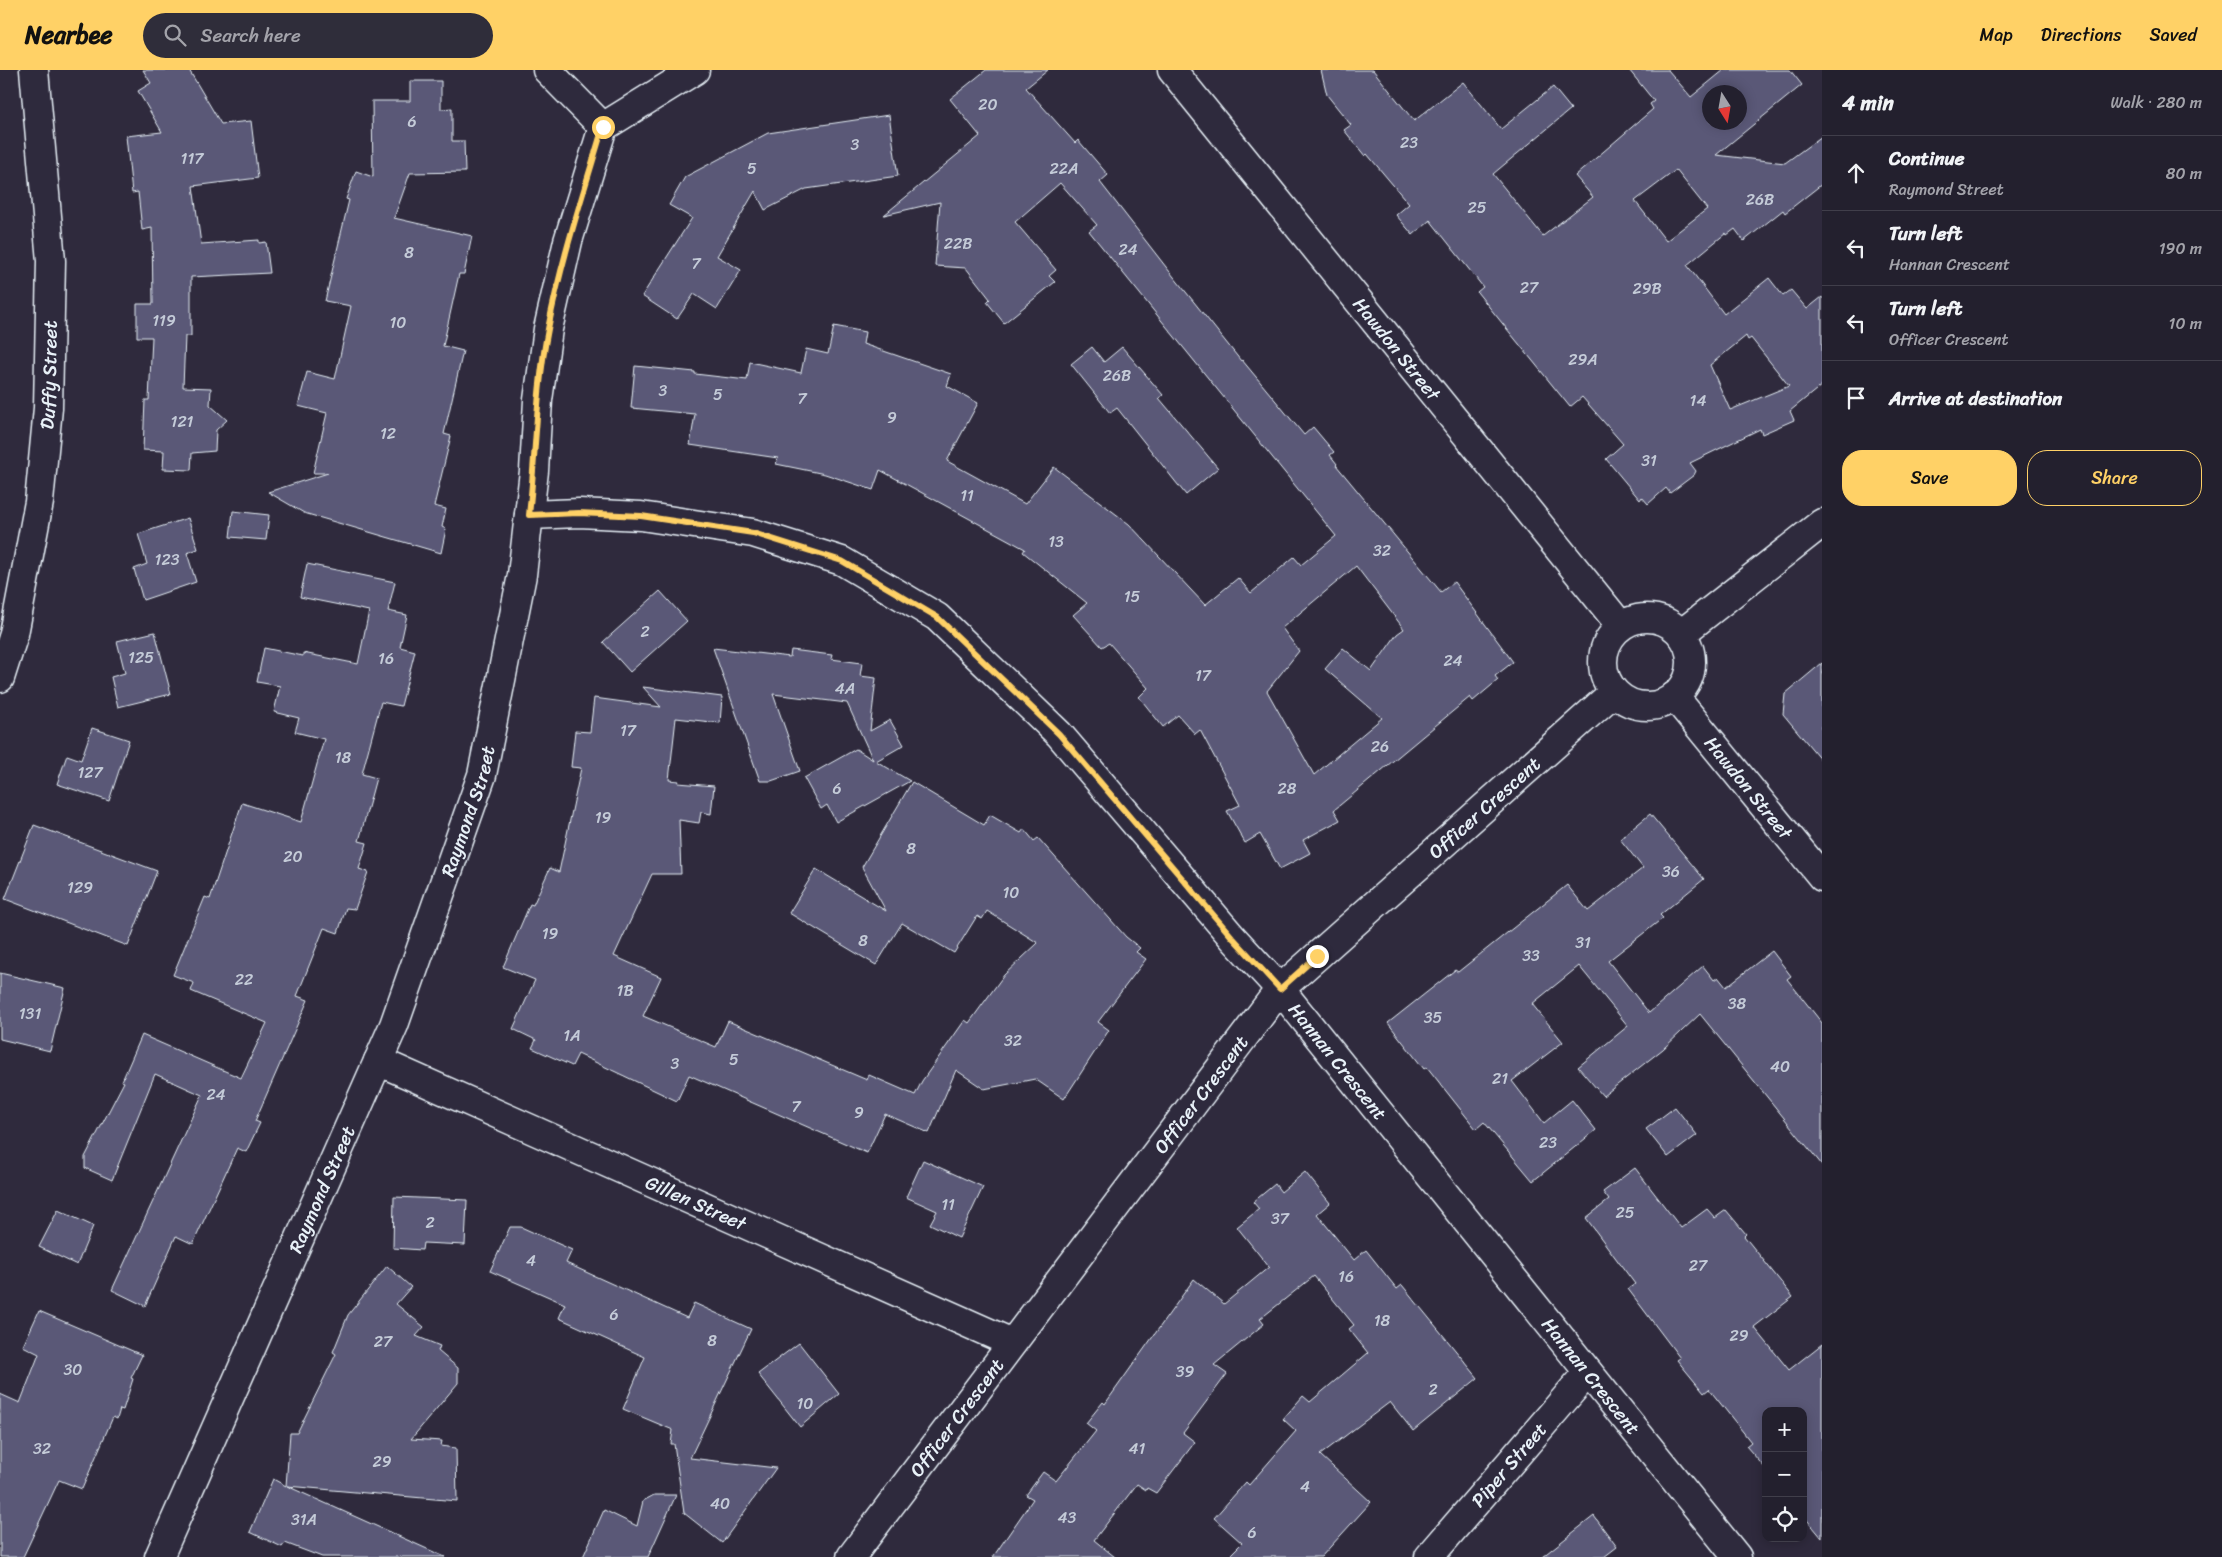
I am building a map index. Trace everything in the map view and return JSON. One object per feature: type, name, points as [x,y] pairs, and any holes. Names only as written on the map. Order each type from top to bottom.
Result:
[{"type":"street","name":"Duffy Street","points":[[0,678],[14,634],[40,502],[48,408],[51,261],[34,70]]},
{"type":"street","points":[[547,70],[603,127],[694,70]]},
{"type":"street","name":"Hawdon Street","points":[[1172,70],[1192,83],[1621,626]]},
{"type":"street","name":"Raymond Street","points":[[160,1557],[394,1025],[482,775],[522,575],[529,515],[538,400],[548,329],[568,241],[603,127]]},
{"type":"street","name":"Hannan Crescent","points":[[529,515],[579,513],[641,516],[753,533],[842,561],[937,617],[1059,734],[1233,938],[1280,989],[1737,1557]]},
{"type":"street","points":[[1681,634],[1822,523]]},
{"type":"street","points":[[1652,618],[1668,624],[1681,634],[1690,655],[1690,670],[1684,684],[1674,696],[1663,702],[1644,706],[1631,702],[1614,692],[1606,679],[1603,657],[1607,643],[1621,626],[1636,619],[1652,618]]},
{"type":"street","name":"Officer Crescent","points":[[851,1557],[1280,989],[1614,692]]},
{"type":"street","name":"Hawdon Street","points":[[1674,696],[1822,877]]},
{"type":"street","name":"Gillen Street","points":[[378,1061],[1012,1344]]},
{"type":"street","name":"Piper Street","points":[[1429,1557],[1588,1372]]},
{"type":"building","points":[[143,70],[189,70],[221,124],[251,121],[258,178],[193,186],[201,244],[259,240],[259,243],[266,242],[270,273],[191,277],[191,336],[185,336],[183,387],[211,388],[210,405],[227,420],[216,430],[215,451],[192,453],[191,470],[163,469],[164,451],[143,450],[145,400],[149,400],[152,337],[137,337],[137,304],[153,304],[152,228],[142,230],[138,192],[132,193],[126,136],[162,132],[138,91],[151,83]]},
{"type":"building","points":[[986,70],[1048,70],[1026,88],[1075,143],[1078,140],[1108,175],[1100,182],[1166,267],[1241,361],[1304,435],[1313,427],[1334,452],[1330,455],[1336,465],[1441,592],[1454,582],[1513,662],[1495,676],[1498,680],[1473,701],[1470,697],[1334,810],[1340,820],[1303,840],[1310,853],[1280,869],[1260,834],[1245,843],[1227,811],[1240,805],[1200,730],[1195,734],[1178,715],[1163,727],[1139,697],[1148,688],[1109,643],[1102,647],[1073,615],[1087,603],[1023,552],[1025,549],[880,470],[873,490],[825,474],[776,464],[778,458],[690,445],[695,414],[631,408],[635,366],[747,380],[750,362],[801,373],[806,349],[828,354],[834,326],[865,332],[863,344],[951,374],[947,386],[978,403],[947,461],[1025,504],[1054,467],[1129,524],[1205,605],[1238,578],[1251,593],[1294,557],[1301,565],[1336,536],[1089,231],[1097,225],[1060,183],[1015,222],[1056,270],[1049,276],[1055,282],[1004,323],[987,302],[990,299],[966,268],[935,266],[940,202],[884,215],[980,136],[950,99]],"holes":[[[1356,566],[1404,629],[1397,634],[1371,671],[1343,648],[1325,669],[1382,718],[1314,775],[1267,691],[1299,651],[1282,628]]]},
{"type":"building","points":[[1321,70],[1373,70],[1414,121],[1463,82],[1501,129],[1553,87],[1571,109],[1493,174],[1543,236],[1593,197],[1575,176],[1653,109],[1650,104],[1654,101],[1629,70],[1668,70],[1691,97],[1702,88],[1702,130],[1747,130],[1716,155],[1785,163],[1822,136],[1822,184],[1785,213],[1783,210],[1744,241],[1735,229],[1727,235],[1726,233],[1687,265],[1724,314],[1769,278],[1783,296],[1791,290],[1807,309],[1822,297],[1822,385],[1790,411],[1794,420],[1762,434],[1760,429],[1690,463],[1696,471],[1694,475],[1670,493],[1666,488],[1648,504],[1642,497],[1640,500],[1606,459],[1623,444],[1582,397],[1570,407],[1477,292],[1483,287],[1430,220],[1413,235],[1396,215],[1409,204],[1344,130],[1351,125],[1327,95]],"holes":[[[1676,170],[1707,209],[1666,241],[1635,201]],[[1746,336],[1748,340],[1751,338],[1789,386],[1730,410],[1710,365]]]},
{"type":"building","points":[[1724,70],[1790,70],[1802,85],[1747,130],[1747,85],[1706,85]]},
{"type":"building","points":[[410,81],[441,81],[441,109],[452,108],[452,141],[464,141],[465,172],[410,173],[394,218],[472,236],[464,274],[459,274],[443,346],[463,351],[444,434],[451,436],[434,506],[446,509],[442,527],[446,529],[441,553],[304,513],[268,492],[328,473],[313,473],[327,413],[298,406],[307,372],[335,379],[351,306],[325,301],[349,200],[346,199],[356,171],[373,177],[372,101],[410,101]]},
{"type":"building","points":[[889,115],[898,176],[806,189],[765,210],[755,191],[717,256],[741,270],[717,309],[694,294],[677,319],[642,296],[692,218],[669,205],[685,177],[768,133]]},
{"type":"building","points":[[1092,347],[1104,362],[1122,347],[1163,395],[1159,398],[1218,468],[1186,495],[1117,408],[1110,413],[1071,364]]},
{"type":"building","points":[[233,511],[269,515],[266,540],[230,537]]},
{"type":"building","points":[[188,518],[198,549],[187,553],[196,582],[143,600],[134,569],[147,564],[138,534]]},
{"type":"building","points":[[307,564],[395,582],[388,611],[407,615],[400,647],[415,651],[401,706],[381,702],[362,774],[376,778],[359,841],[367,843],[359,869],[368,872],[355,909],[346,908],[338,933],[324,928],[297,996],[308,1000],[255,1121],[260,1123],[246,1152],[237,1148],[193,1244],[176,1236],[145,1306],[112,1290],[202,1095],[155,1074],[112,1180],[85,1168],[85,1157],[124,1082],[122,1081],[142,1035],[241,1078],[267,1023],[191,991],[194,983],[173,975],[205,897],[210,899],[242,803],[301,822],[324,739],[295,732],[299,718],[274,712],[280,686],[257,682],[264,648],[303,656],[303,653],[358,664],[369,611],[300,597]]},
{"type":"building","points":[[660,591],[687,621],[630,672],[603,642]]},
{"type":"building","points":[[155,632],[171,694],[118,707],[111,677],[125,673],[117,641]]},
{"type":"building","points":[[713,648],[790,657],[791,650],[832,655],[831,659],[862,663],[860,676],[876,678],[870,731],[890,720],[904,745],[876,761],[910,781],[836,822],[827,805],[821,809],[804,778],[856,749],[873,760],[847,703],[773,694],[800,771],[771,781],[760,781]]},
{"type":"building","points":[[1822,663],[1822,761],[1783,714],[1785,694]]},
{"type":"building","points":[[643,687],[722,697],[720,723],[676,718],[669,780],[679,781],[678,783],[714,786],[711,814],[701,812],[699,823],[679,820],[681,874],[652,874],[614,956],[661,977],[643,1016],[716,1047],[728,1021],[867,1080],[869,1075],[915,1095],[922,1081],[965,1020],[969,1023],[1004,975],[1038,943],[987,911],[982,919],[977,916],[954,953],[902,923],[876,965],[789,913],[816,869],[886,911],[862,867],[912,782],[984,825],[990,815],[1021,833],[1024,829],[1034,841],[1038,838],[1126,937],[1140,948],[1136,952],[1146,959],[1098,1022],[1109,1030],[1064,1099],[1035,1079],[984,1089],[956,1070],[929,1133],[885,1114],[867,1153],[689,1075],[677,1101],[578,1054],[572,1066],[532,1048],[536,1040],[513,1029],[535,980],[503,967],[530,904],[533,905],[550,868],[559,872],[581,768],[571,767],[575,731],[590,732],[594,698],[661,707]]},
{"type":"building","points":[[92,728],[129,740],[109,801],[57,784],[67,755],[81,760]]},
{"type":"building","points":[[1650,814],[1704,879],[1660,915],[1663,918],[1608,961],[1649,1013],[1703,966],[1714,980],[1718,977],[1726,987],[1772,951],[1791,976],[1787,979],[1822,1023],[1822,1165],[1700,1014],[1663,1049],[1603,1096],[1578,1067],[1628,1026],[1579,966],[1532,1004],[1563,1042],[1512,1081],[1544,1123],[1572,1100],[1596,1130],[1533,1181],[1484,1122],[1476,1129],[1427,1067],[1424,1069],[1388,1023],[1455,970],[1458,972],[1567,885],[1588,911],[1643,868],[1620,839]]},
{"type":"building","points":[[34,825],[157,871],[128,946],[5,899]]},
{"type":"building","points":[[0,973],[65,988],[50,1051],[0,1039]]},
{"type":"building","points":[[1675,1107],[1697,1135],[1668,1157],[1646,1129]]},
{"type":"building","points":[[923,1160],[983,1187],[959,1238],[930,1224],[937,1211],[906,1197]]},
{"type":"building","points":[[1635,1168],[1681,1228],[1707,1209],[1715,1218],[1726,1210],[1746,1234],[1744,1236],[1793,1297],[1754,1327],[1789,1370],[1822,1344],[1822,1538],[1807,1520],[1807,1407],[1762,1407],[1762,1464],[1746,1446],[1751,1442],[1709,1389],[1704,1393],[1677,1360],[1680,1358],[1628,1289],[1635,1284],[1586,1218],[1609,1200],[1603,1192]]},
{"type":"building","points":[[1305,1172],[1330,1203],[1317,1214],[1354,1260],[1366,1250],[1397,1289],[1402,1285],[1478,1378],[1413,1431],[1390,1402],[1320,1455],[1371,1502],[1321,1557],[1228,1557],[1242,1543],[1214,1518],[1246,1482],[1249,1485],[1296,1431],[1283,1419],[1303,1396],[1310,1402],[1368,1353],[1349,1329],[1354,1325],[1314,1276],[1260,1319],[1264,1324],[1214,1365],[1227,1374],[1183,1433],[1195,1442],[1156,1493],[1147,1488],[1146,1490],[1137,1484],[1094,1540],[1115,1557],[993,1557],[1033,1499],[1026,1495],[1043,1472],[1056,1481],[1096,1431],[1086,1423],[1103,1402],[1105,1404],[1194,1279],[1224,1304],[1269,1267],[1237,1227],[1259,1209],[1253,1202],[1275,1184],[1281,1192]]},
{"type":"building","points":[[394,1197],[467,1200],[465,1245],[423,1243],[422,1250],[393,1248]]},
{"type":"building","points":[[58,1210],[93,1226],[77,1265],[39,1247]]},
{"type":"building","points":[[510,1227],[521,1227],[572,1250],[566,1263],[687,1318],[694,1303],[751,1329],[690,1458],[776,1468],[722,1543],[684,1513],[674,1444],[671,1444],[673,1430],[623,1409],[645,1357],[559,1318],[565,1304],[490,1271]]},
{"type":"building","points":[[387,1266],[411,1287],[396,1304],[424,1327],[416,1336],[440,1346],[438,1351],[458,1368],[458,1383],[411,1439],[442,1441],[441,1446],[456,1448],[457,1501],[287,1486],[445,1557],[322,1557],[285,1543],[282,1547],[250,1532],[273,1479],[286,1486],[290,1433],[297,1433],[336,1354],[333,1352],[348,1315]]},
{"type":"building","points":[[39,1311],[142,1355],[131,1378],[133,1379],[123,1410],[120,1409],[117,1419],[113,1417],[82,1489],[59,1480],[23,1557],[0,1557],[0,1394],[20,1403],[39,1354],[23,1346]]},
{"type":"building","points":[[799,1343],[839,1394],[800,1427],[758,1374]]},
{"type":"building","points":[[654,1495],[676,1495],[648,1557],[583,1557],[604,1510],[637,1526],[643,1501]]},
{"type":"building","points":[[1594,1516],[1617,1547],[1604,1557],[1542,1557]]},
{"type":"route","points":[[603,127],[568,241],[548,329],[538,400],[534,471],[529,515],[579,513],[641,516],[753,533],[842,561],[937,617],[1059,734],[1233,938],[1280,989],[1317,956]]}]
